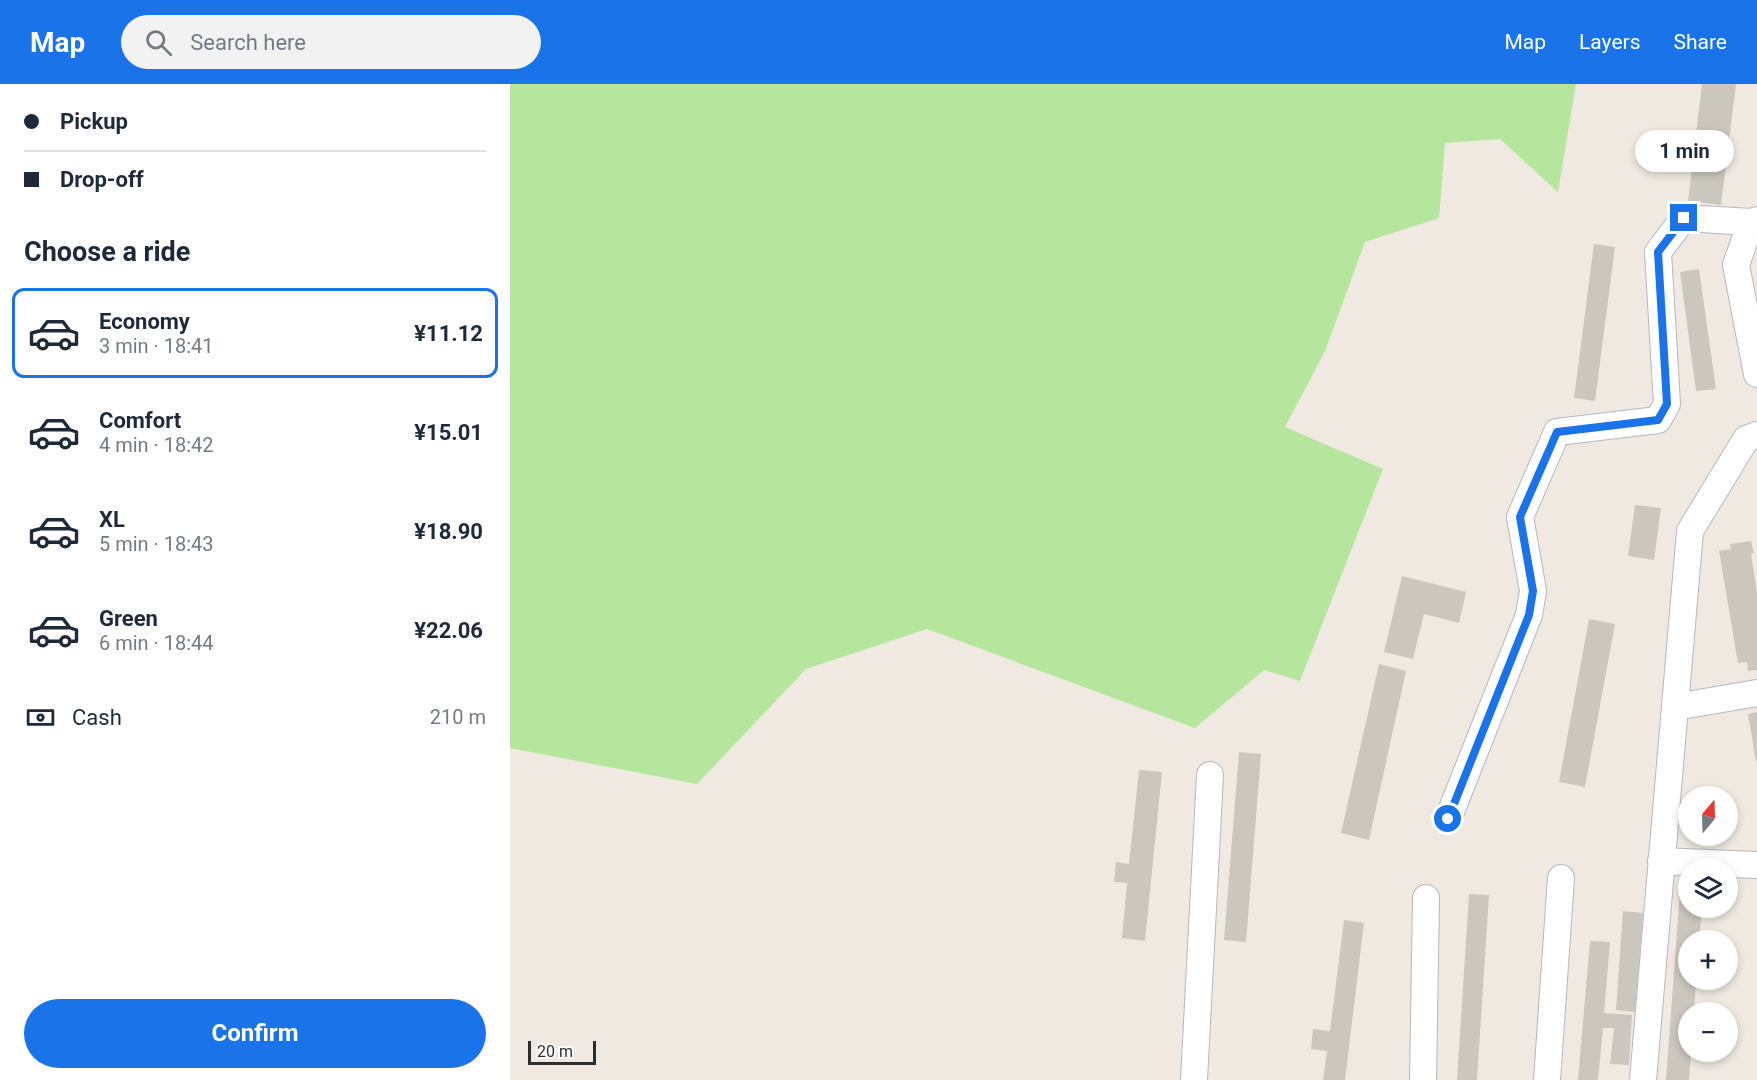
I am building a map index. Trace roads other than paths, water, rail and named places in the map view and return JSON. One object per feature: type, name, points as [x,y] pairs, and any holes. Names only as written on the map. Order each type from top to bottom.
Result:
[{"type":"street","points":[[1448,819],[1529,615],[1533,591],[1520,517],[1557,432],[1658,420],[1667,404],[1658,252],[1684,218],[1754,221],[1736,265],[1757,374]]},
{"type":"street","points":[[1643,1080],[1690,531],[1746,439],[1757,435]]},
{"type":"street","points":[[1675,707],[1757,693]]},
{"type":"street","points":[[1194,1080],[1210,775]]},
{"type":"street","points":[[1661,861],[1757,865]]},
{"type":"street","points":[[1547,1080],[1562,878]]},
{"type":"street","points":[[1423,1080],[1426,898]]}]
